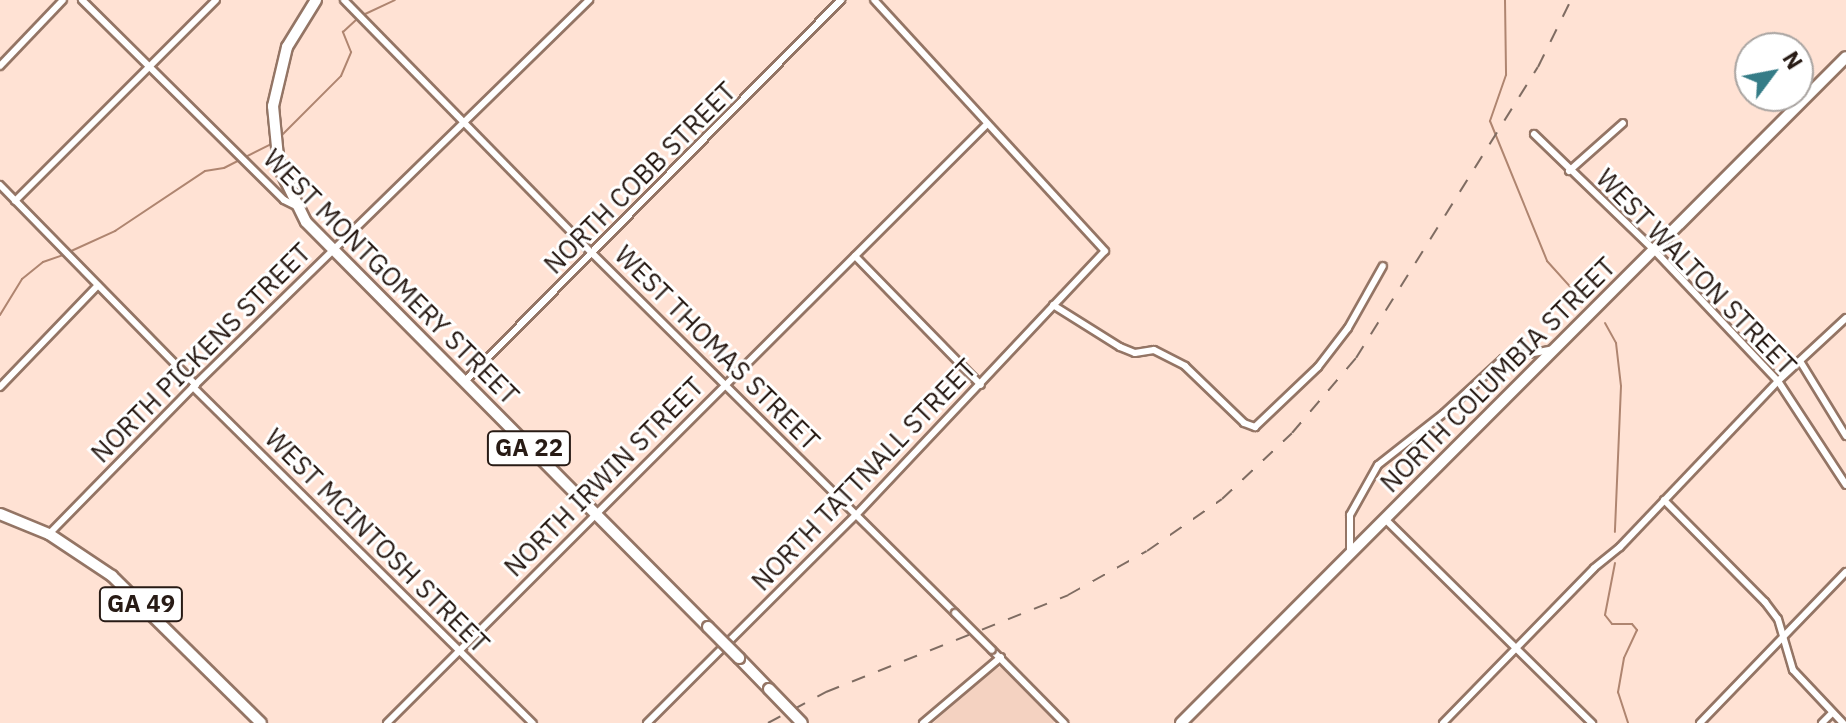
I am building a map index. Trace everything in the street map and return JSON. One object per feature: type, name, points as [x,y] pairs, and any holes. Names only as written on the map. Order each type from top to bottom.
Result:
[{"type":"main road","name":"GA 22","points":[[296,206],[276,154],[274,95],[287,47],[316,0]]},
{"type":"main road","name":"NORTH COLUMBIA STREET","points":[[1181,723],[1846,57]]},
{"type":"main road","name":"WEST MONTGOMERY STREET","points":[[296,206],[332,251],[802,723]]},
{"type":"main road","name":"GA 49","points":[[0,514],[49,534],[81,552],[112,576],[261,723]]},
{"type":"street","points":[[0,66],[63,0]]},
{"type":"street","name":"WEST MONTGOMERY STREET","points":[[82,0],[284,200],[296,206]]},
{"type":"street","points":[[15,201],[216,0]]},
{"type":"street","name":"WEST THOMAS STREET","points":[[344,0],[593,254],[1064,723]]},
{"type":"street","name":"NORTH PICKENS STREET","points":[[49,534],[194,386],[589,0]]},
{"type":"street","name":"NORTH COBB STREET","points":[[464,382],[841,0]]},
{"type":"street","points":[[874,0],[986,125]]},
{"type":"street","points":[[1569,171],[1623,123]]},
{"type":"street","name":"NORTH TATTNALL STREET","points":[[647,723],[857,514],[1105,251],[986,125]]},
{"type":"street","name":"NORTH IRWIN STREET","points":[[387,723],[986,125]]},
{"type":"street","name":"WEST WALTON STREET","points":[[1534,134],[1654,250],[1778,381],[1846,485]]},
{"type":"street","name":"WEST MCINTOSH STREET","points":[[0,185],[194,386],[533,723]]},
{"type":"street","points":[[855,256],[981,385]]},
{"type":"street","points":[[1053,305],[1120,347],[1135,353],[1154,350],[1185,366],[1244,423],[1255,427],[1318,367],[1348,328],[1383,266]]},
{"type":"street","points":[[0,387],[98,285]]},
{"type":"street","points":[[1443,723],[1778,381],[1846,318]]},
{"type":"street","points":[[1350,554],[1350,515],[1378,465],[1464,397],[1503,359],[1556,349]]},
{"type":"street","name":"WEST WALTON STREET","points":[[1800,361],[1846,436]]},
{"type":"street","points":[[1664,500],[1765,602],[1778,619],[1793,670],[1843,723]]},
{"type":"street","points":[[1385,519],[1592,723]]},
{"type":"street","points":[[1700,723],[1846,572]]},
{"type":"street","points":[[923,723],[1001,657]]},
{"type":"street","points":[[1822,723],[1832,713]]},
{"type":"shaded area","points":[[1003,666],[1056,720],[1053,723],[933,723],[989,672]]},
{"type":"waterway","points":[[363,15],[395,0]]},
{"type":"waterway","points":[[1505,0],[1506,75],[1490,121],[1547,261],[1583,301]]},
{"type":"waterway","points":[[281,136],[341,76],[351,52],[343,32],[358,18]]},
{"type":"waterway","points":[[69,252],[115,231],[205,171],[224,168],[273,143]]},
{"type":"waterway","points":[[0,315],[22,279],[43,262],[63,255]]},
{"type":"waterway","points":[[1605,323],[1616,343],[1621,386],[1615,532]]},
{"type":"waterway","points":[[1615,563],[1605,615],[1612,624],[1632,624],[1637,630],[1624,658],[1618,692],[1628,723]]},
{"type":"railway","points":[[768,723],[826,692],[1068,595],[1147,551],[1222,499],[1292,433],[1356,358],[1538,67],[1571,0]]}]
